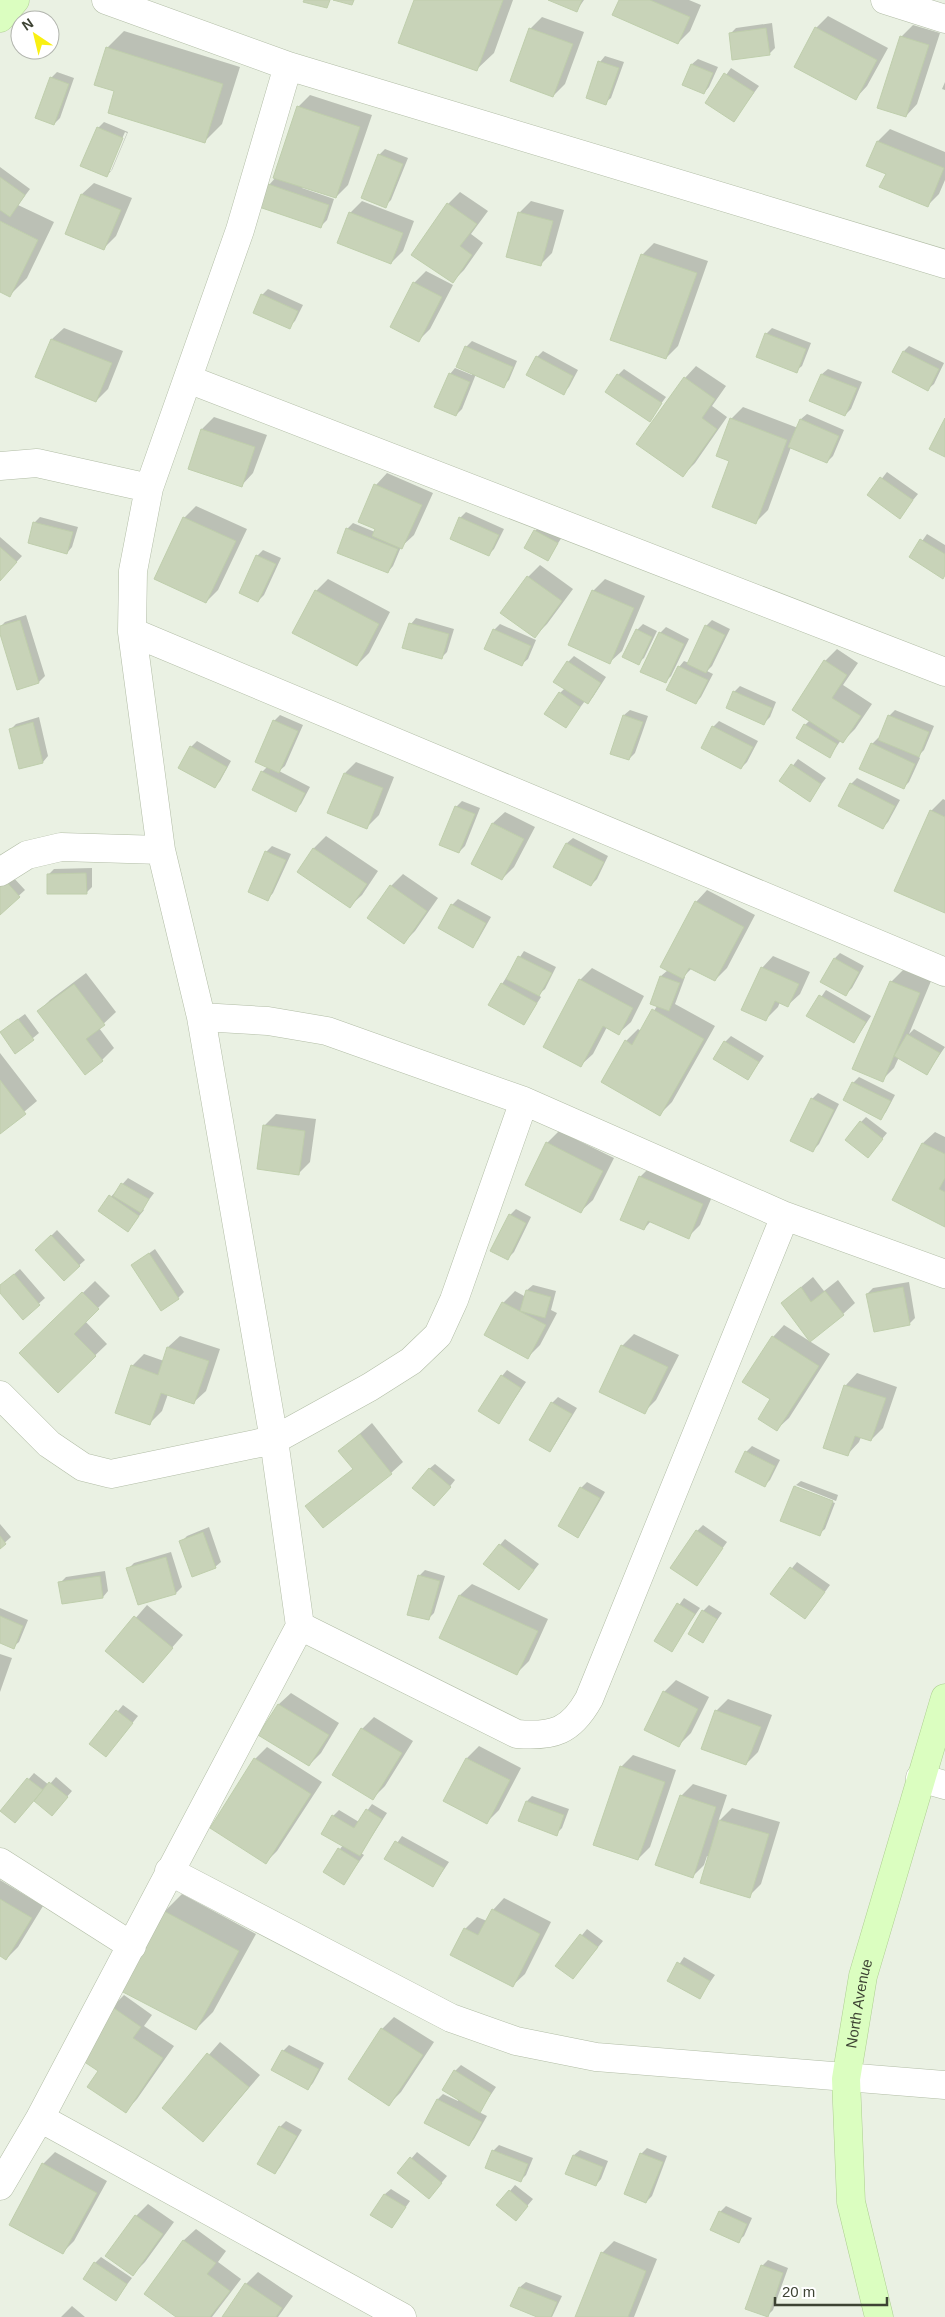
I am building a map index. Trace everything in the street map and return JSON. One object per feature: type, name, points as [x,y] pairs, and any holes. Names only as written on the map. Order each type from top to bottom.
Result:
[{"type":"street","points":[[0,18],[15,0]]},
{"type":"street","points":[[106,0],[288,66],[945,264]]},
{"type":"street","points":[[884,0],[945,19]]},
{"type":"street","points":[[0,2186],[40,2118],[300,1626],[274,1440],[201,1018],[161,850],[132,632],[133,571],[149,488],[240,230],[288,66]]},
{"type":"street","points":[[188,378],[945,672]]},
{"type":"street","points":[[0,466],[37,463],[149,488]]},
{"type":"street","points":[[132,632],[945,972]]},
{"type":"street","points":[[0,872],[27,854],[61,847],[161,850]]},
{"type":"street","points":[[201,1018],[268,1021],[327,1031],[524,1101],[785,1216],[945,1274]]},
{"type":"street","points":[[0,1395],[49,1444],[83,1466],[111,1474],[274,1440],[370,1387],[411,1361],[438,1335],[454,1300],[524,1101]]},
{"type":"street","points":[[300,1626],[518,1734],[539,1736],[562,1729],[579,1716],[589,1699],[785,1216]]},
{"type":"street","name":"North Avenue","points":[[879,2317],[851,2202],[846,2079],[863,1976],[933,1781],[945,1698]]},
{"type":"street","points":[[0,1862],[132,1946]]},
{"type":"street","points":[[169,1871],[451,2018],[516,2041],[596,2057],[846,2079],[945,2085]]},
{"type":"street","points":[[40,2118],[402,2317]]},
{"type":"building","points":[[304,0],[330,0],[327,8],[303,2]]},
{"type":"building","points":[[333,0],[354,0],[352,5]]},
{"type":"building","points":[[414,0],[503,0],[477,71],[398,43]]},
{"type":"building","points":[[548,0],[582,0],[577,12]]},
{"type":"building","points":[[619,0],[650,0],[690,17],[678,44],[612,15]]},
{"type":"building","points":[[815,27],[877,60],[856,100],[794,67]]},
{"type":"building","points":[[529,28],[573,44],[553,97],[510,81]]},
{"type":"building","points":[[766,28],[770,55],[732,60],[729,33]]},
{"type":"building","points":[[900,36],[929,45],[906,117],[877,108]]},
{"type":"building","points":[[106,47],[223,84],[205,143],[108,113],[114,91],[94,85]]},
{"type":"building","points":[[598,61],[619,68],[606,105],[586,98]]},
{"type":"building","points":[[691,64],[713,73],[704,94],[682,85]]},
{"type":"building","points":[[724,73],[754,92],[734,122],[705,103]]},
{"type":"building","points":[[50,77],[69,84],[54,125],[35,118]]},
{"type":"building","points":[[297,106],[360,127],[336,198],[273,178]]},
{"type":"building","points":[[97,127],[123,138],[107,177],[80,166]]},
{"type":"building","points":[[877,141],[944,168],[928,207],[879,187],[886,174],[866,166]]},
{"type":"building","points":[[378,154],[403,164],[386,208],[361,198]]},
{"type":"building","points":[[0,177],[25,195],[10,217],[0,210]]},
{"type":"building","points":[[268,184],[329,205],[321,228],[259,207]]},
{"type":"building","points":[[81,194],[121,210],[104,250],[65,234]]},
{"type":"building","points":[[447,203],[477,224],[460,246],[472,255],[453,283],[411,255]]},
{"type":"building","points":[[349,212],[403,233],[391,264],[337,243]]},
{"type":"building","points":[[518,212],[553,221],[541,266],[506,257]]},
{"type":"building","points":[[0,221],[38,240],[10,297],[0,292]]},
{"type":"building","points":[[641,254],[697,273],[666,359],[610,340]]},
{"type":"building","points":[[413,282],[442,297],[419,342],[390,327]]},
{"type":"building","points":[[261,294],[298,311],[290,329],[253,313]]},
{"type":"building","points":[[765,333],[806,349],[797,373],[756,357]]},
{"type":"building","points":[[51,339],[112,363],[96,402],[35,377]]},
{"type":"building","points":[[465,346],[513,367],[504,388],[456,367]]},
{"type":"building","points":[[903,351],[939,369],[928,391],[892,372]]},
{"type":"building","points":[[536,356],[573,376],[564,395],[526,375]]},
{"type":"building","points":[[449,373],[470,382],[456,416],[434,407]]},
{"type":"building","points":[[617,374],[662,403],[650,422],[605,392]]},
{"type":"building","points":[[821,374],[857,388],[845,416],[809,401]]},
{"type":"building","points":[[684,377],[715,399],[702,418],[717,429],[683,477],[636,444]]},
{"type":"building","points":[[730,418],[787,440],[756,524],[712,507],[729,461],[716,456]]},
{"type":"building","points":[[945,418],[945,457],[929,449]]},
{"type":"building","points":[[800,419],[839,436],[827,463],[788,447]]},
{"type":"building","points":[[201,429],[255,447],[242,487],[188,469]]},
{"type":"building","points":[[880,477],[913,500],[900,519],[867,495]]},
{"type":"building","points":[[374,484],[422,505],[402,549],[372,536],[375,529],[358,522]]},
{"type":"building","points":[[183,517],[236,541],[206,603],[154,579]]},
{"type":"building","points":[[459,517],[499,535],[489,556],[450,539]]},
{"type":"building","points":[[33,522],[73,532],[67,554],[28,543]]},
{"type":"building","points":[[346,528],[398,549],[388,573],[337,553]]},
{"type":"building","points":[[534,530],[558,543],[548,561],[524,548]]},
{"type":"building","points":[[920,539],[945,554],[945,575],[943,579],[909,557]]},
{"type":"building","points":[[0,547],[17,562],[0,581]]},
{"type":"building","points":[[256,555],[276,564],[258,602],[239,593]]},
{"type":"building","points":[[527,576],[562,601],[535,638],[500,613]]},
{"type":"building","points":[[315,590],[379,624],[357,666],[292,633]]},
{"type":"building","points":[[592,590],[634,608],[610,664],[568,645]]},
{"type":"building","points":[[20,620],[39,683],[17,690],[0,634],[0,626]]},
{"type":"building","points":[[409,623],[449,634],[442,659],[402,648]]},
{"type":"building","points":[[705,625],[725,635],[706,673],[687,664]]},
{"type":"building","points":[[493,629],[531,646],[522,666],[484,649]]},
{"type":"building","points":[[636,629],[652,637],[639,665],[622,657]]},
{"type":"building","points":[[659,632],[684,644],[666,683],[640,672]]},
{"type":"building","points":[[824,660],[847,675],[832,698],[861,716],[843,743],[792,710]]},
{"type":"building","points":[[567,661],[601,683],[588,704],[553,682]]},
{"type":"building","points":[[678,666],[708,680],[696,704],[666,690]]},
{"type":"building","points":[[733,691],[772,708],[764,725],[726,708]]},
{"type":"building","points":[[559,692],[580,707],[566,728],[544,714]]},
{"type":"building","points":[[623,715],[643,722],[629,760],[610,754]]},
{"type":"building","points":[[888,715],[929,732],[919,757],[878,740]]},
{"type":"building","points":[[273,720],[298,731],[279,773],[255,762]]},
{"type":"building","points":[[33,722],[43,763],[19,769],[9,729]]},
{"type":"building","points":[[804,724],[837,744],[830,758],[796,738]]},
{"type":"building","points":[[712,726],[753,747],[741,769],[701,748]]},
{"type":"building","points":[[871,743],[915,764],[904,789],[859,769]]},
{"type":"building","points":[[190,746],[227,767],[215,788],[178,768]]},
{"type":"building","points":[[791,764],[821,784],[810,802],[779,781]]},
{"type":"building","points":[[261,771],[305,793],[296,812],[252,790]]},
{"type":"building","points":[[344,773],[383,788],[367,829],[327,813]]},
{"type":"building","points":[[850,783],[895,806],[883,829],[838,806]]},
{"type":"building","points":[[455,806],[475,814],[459,853],[439,845]]},
{"type":"building","points":[[930,810],[945,817],[945,913],[894,891]]},
{"type":"building","points":[[492,823],[524,839],[502,880],[471,864]]},
{"type":"building","points":[[566,843],[604,862],[591,886],[553,867]]},
{"type":"building","points":[[313,848],[367,884],[350,908],[297,872]]},
{"type":"building","points":[[265,851],[286,860],[268,901],[248,892]]},
{"type":"building","points":[[86,873],[87,894],[47,894],[47,874]]},
{"type":"building","points":[[5,880],[20,897],[0,915],[0,885]]},
{"type":"building","points":[[390,885],[427,911],[404,944],[367,918]]},
{"type":"building","points":[[695,901],[744,927],[715,981],[689,968],[683,979],[660,967]]},
{"type":"building","points":[[451,904],[486,923],[473,948],[438,928]]},
{"type":"building","points":[[518,956],[552,973],[539,996],[506,979]]},
{"type":"building","points":[[834,958],[859,972],[846,996],[820,982]]},
{"type":"building","points":[[761,967],[799,984],[788,1007],[775,1001],[766,1021],[741,1010]]},
{"type":"building","points":[[660,976],[680,983],[669,1011],[650,1004]]},
{"type":"building","points":[[579,979],[633,1008],[619,1035],[603,1026],[581,1067],[543,1047]]},
{"type":"building","points":[[890,981],[920,993],[883,1082],[852,1069]]},
{"type":"building","points":[[501,983],[537,1003],[524,1025],[488,1005]]},
{"type":"building","points":[[74,984],[105,1025],[86,1039],[103,1061],[85,1075],[37,1011]]},
{"type":"building","points":[[819,995],[866,1022],[854,1043],[806,1016]]},
{"type":"building","points":[[652,1009],[704,1039],[660,1116],[601,1082],[625,1040],[632,1045]]},
{"type":"building","points":[[18,1019],[34,1040],[15,1054],[0,1032]]},
{"type":"building","points":[[907,1034],[940,1053],[927,1075],[894,1056]]},
{"type":"building","points":[[724,1041],[759,1062],[748,1080],[713,1059]]},
{"type":"building","points":[[0,1080],[26,1114],[0,1134]]},
{"type":"building","points":[[852,1082],[891,1101],[881,1120],[843,1100]]},
{"type":"building","points":[[811,1098],[834,1110],[813,1152],[790,1141]]},
{"type":"building","points":[[860,1121],[883,1139],[868,1158],[845,1140]]},
{"type":"building","points":[[263,1125],[305,1131],[299,1175],[257,1169]]},
{"type":"building","points":[[546,1142],[603,1171],[581,1213],[525,1185]]},
{"type":"building","points":[[922,1143],[945,1154],[945,1178],[939,1189],[945,1192],[945,1227],[892,1200]]},
{"type":"building","points":[[639,1176],[703,1204],[689,1239],[648,1221],[644,1230],[620,1220]]},
{"type":"building","points":[[121,1183],[149,1199],[141,1213],[113,1196]]},
{"type":"building","points":[[109,1195],[139,1216],[128,1232],[98,1211]]},
{"type":"building","points":[[509,1214],[526,1223],[508,1260],[490,1251]]},
{"type":"building","points":[[51,1235],[80,1266],[64,1281],[35,1250]]},
{"type":"building","points":[[149,1253],[179,1299],[161,1311],[131,1265]]},
{"type":"building","points":[[14,1274],[40,1305],[23,1320],[0,1293],[0,1285]]},
{"type":"building","points":[[801,1287],[811,1302],[825,1291],[844,1315],[810,1342],[781,1303]]},
{"type":"building","points":[[903,1287],[910,1325],[874,1332],[866,1294]]},
{"type":"building","points":[[526,1290],[551,1297],[545,1318],[520,1311]]},
{"type":"building","points":[[82,1292],[99,1309],[74,1334],[96,1356],[58,1393],[19,1353]]},
{"type":"building","points":[[502,1302],[546,1325],[528,1359],[484,1335]]},
{"type":"building","points":[[772,1336],[819,1366],[777,1431],[758,1419],[770,1399],[742,1382]]},
{"type":"building","points":[[621,1345],[668,1367],[645,1414],[599,1392]]},
{"type":"building","points":[[167,1347],[209,1361],[194,1404],[161,1393],[150,1425],[115,1413],[131,1365],[158,1375]]},
{"type":"building","points":[[501,1375],[521,1388],[499,1424],[478,1411]]},
{"type":"building","points":[[844,1385],[886,1398],[871,1441],[855,1436],[848,1456],[823,1448]]},
{"type":"building","points":[[551,1402],[572,1414],[550,1452],[529,1440]]},
{"type":"building","points":[[360,1434],[392,1474],[323,1528],[305,1506],[353,1469],[338,1451]]},
{"type":"building","points":[[745,1451],[775,1466],[765,1487],[735,1472]]},
{"type":"building","points":[[429,1468],[451,1487],[434,1506],[412,1488]]},
{"type":"building","points":[[794,1486],[833,1501],[820,1536],[780,1521]]},
{"type":"building","points":[[580,1487],[600,1498],[578,1538],[558,1526]]},
{"type":"building","points":[[696,1530],[723,1548],[697,1586],[670,1568]]},
{"type":"building","points":[[203,1532],[216,1568],[192,1577],[179,1541]]},
{"type":"building","points":[[0,1536],[6,1544],[0,1549]]},
{"type":"building","points":[[499,1544],[534,1570],[519,1590],[483,1564]]},
{"type":"building","points":[[166,1557],[176,1594],[138,1605],[126,1568]]},
{"type":"building","points":[[790,1567],[825,1592],[805,1619],[770,1594]]},
{"type":"building","points":[[418,1575],[440,1581],[429,1620],[407,1615]]},
{"type":"building","points":[[100,1576],[103,1598],[62,1604],[58,1582]]},
{"type":"building","points":[[459,1595],[538,1631],[517,1675],[439,1638]]},
{"type":"building","points":[[677,1603],[695,1614],[672,1652],[654,1641]]},
{"type":"building","points":[[702,1610],[717,1619],[703,1643],[688,1634]]},
{"type":"building","points":[[0,1616],[23,1626],[14,1649],[0,1643]]},
{"type":"building","points":[[134,1616],[173,1648],[143,1683],[105,1651]]},
{"type":"building","points":[[663,1691],[698,1709],[679,1747],[644,1730]]},
{"type":"building","points":[[278,1704],[329,1735],[309,1766],[258,1735]]},
{"type":"building","points":[[116,1710],[133,1723],[106,1757],[89,1744]]},
{"type":"building","points":[[715,1710],[761,1727],[746,1765],[701,1749]]},
{"type":"building","points":[[361,1728],[402,1753],[373,1800],[332,1775]]},
{"type":"building","points":[[254,1758],[311,1794],[266,1864],[210,1828]]},
{"type":"building","points":[[466,1758],[510,1780],[487,1824],[443,1801]]},
{"type":"building","points":[[620,1766],[665,1782],[638,1860],[593,1845]]},
{"type":"building","points":[[27,1778],[43,1790],[15,1823],[0,1811]]},
{"type":"building","points":[[49,1782],[68,1797],[52,1816],[34,1801]]},
{"type":"building","points":[[680,1795],[716,1807],[693,1878],[655,1865]]},
{"type":"building","points":[[526,1801],[564,1815],[557,1836],[518,1821]]},
{"type":"building","points":[[366,1809],[382,1819],[360,1856],[321,1834],[332,1815],[354,1828]]},
{"type":"building","points":[[719,1820],[769,1834],[750,1898],[700,1883]]},
{"type":"building","points":[[395,1841],[444,1868],[433,1887],[384,1859]]},
{"type":"building","points":[[338,1848],[359,1861],[344,1885],[323,1872]]},
{"type":"building","points":[[0,1899],[32,1918],[6,1960],[0,1956]]},
{"type":"building","points":[[492,1909],[540,1934],[513,1987],[450,1955],[464,1928],[478,1935]]},
{"type":"building","points":[[164,1911],[239,1951],[196,2030],[121,1991]]},
{"type":"building","points":[[580,1934],[598,1947],[573,1979],[555,1966]]},
{"type":"building","points":[[677,1962],[710,1981],[700,1999],[667,1981]]},
{"type":"building","points":[[111,2006],[141,2027],[133,2038],[163,2058],[126,2113],[87,2087],[98,2071],[77,2057]]},
{"type":"building","points":[[381,2028],[423,2055],[389,2106],[348,2079]]},
{"type":"building","points":[[282,2050],[319,2069],[308,2090],[271,2070]]},
{"type":"building","points":[[207,2053],[249,2087],[203,2142],[162,2108]]},
{"type":"building","points":[[454,2070],[491,2093],[480,2113],[442,2090]]},
{"type":"building","points":[[437,2099],[482,2122],[469,2146],[424,2123]]},
{"type":"building","points":[[279,2126],[297,2136],[275,2174],[257,2164]]},
{"type":"building","points":[[492,2150],[528,2164],[521,2182],[485,2168]]},
{"type":"building","points":[[640,2153],[663,2162],[646,2203],[624,2194]]},
{"type":"building","points":[[573,2155],[603,2167],[596,2186],[565,2174]]},
{"type":"building","points":[[410,2157],[442,2183],[429,2199],[397,2173]]},
{"type":"building","points":[[42,2163],[97,2193],[63,2254],[9,2225]]},
{"type":"building","points":[[509,2190],[528,2206],[516,2221],[496,2205]]},
{"type":"building","points":[[384,2194],[406,2207],[392,2228],[370,2215]]},
{"type":"building","points":[[719,2211],[747,2224],[739,2243],[710,2230]]},
{"type":"building","points":[[135,2215],[163,2234],[133,2276],[105,2256]]},
{"type":"building","points":[[183,2240],[216,2263],[207,2274],[230,2291],[210,2317],[176,2317],[144,2294]]},
{"type":"building","points":[[601,2252],[646,2271],[628,2317],[575,2317]]},
{"type":"building","points":[[94,2262],[127,2284],[116,2301],[83,2279]]},
{"type":"building","points":[[761,2265],[783,2273],[768,2317],[745,2309]]},
{"type":"building","points":[[245,2283],[282,2308],[276,2317],[222,2317]]},
{"type":"building","points":[[519,2287],[557,2302],[551,2317],[537,2317],[510,2306]]}]
